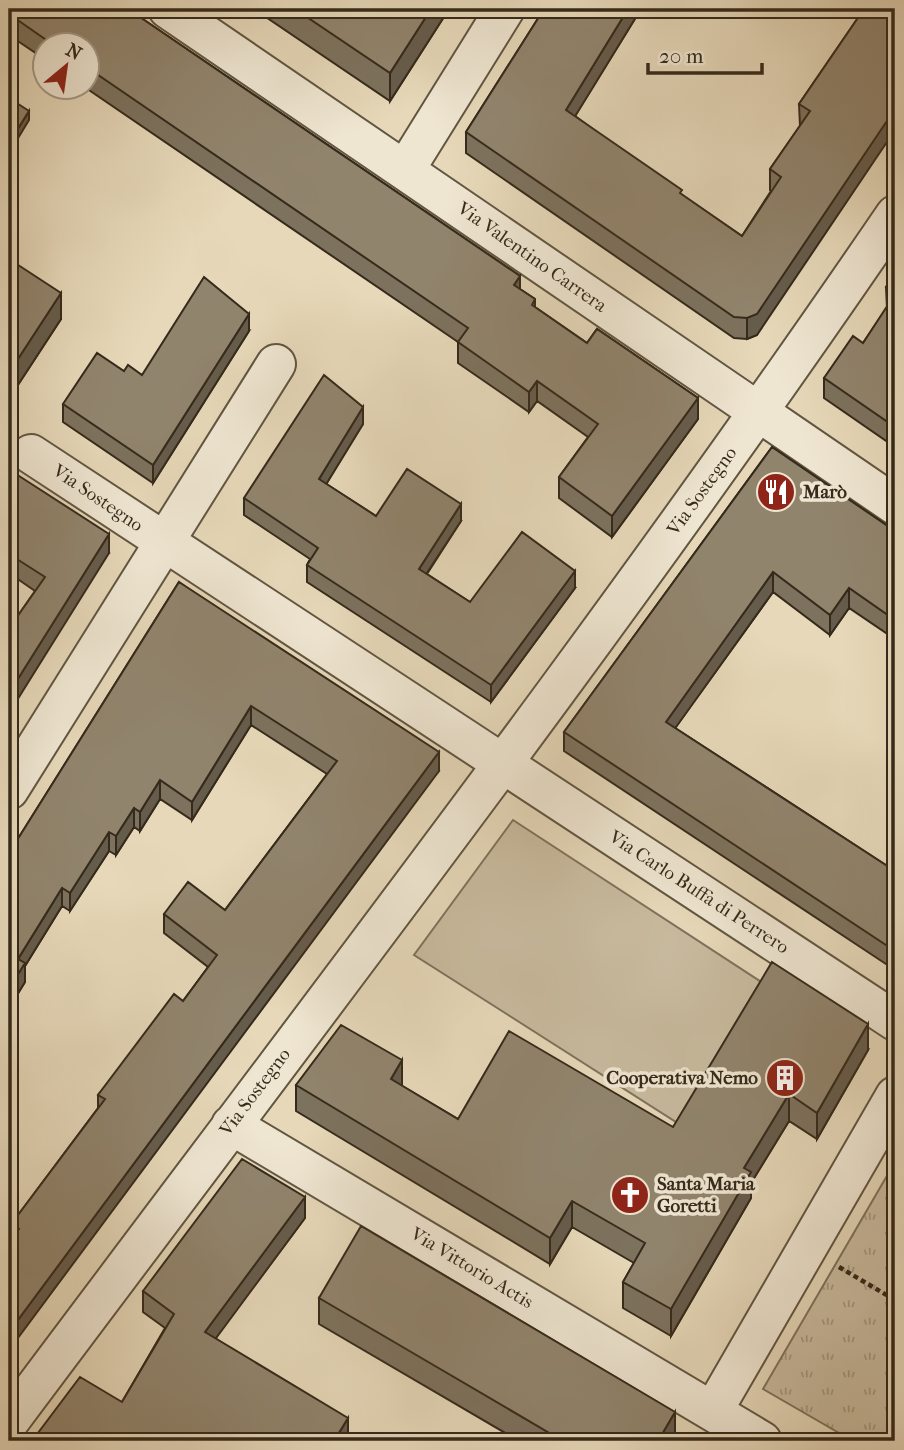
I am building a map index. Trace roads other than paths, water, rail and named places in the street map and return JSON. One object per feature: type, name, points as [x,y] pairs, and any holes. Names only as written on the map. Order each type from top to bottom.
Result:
[{"type":"street","name":"Via Valentino Carrera","points":[[168,9],[895,505]]},
{"type":"street","points":[[405,170],[505,9]]},
{"type":"street","name":"Via Sostegno","points":[[9,1422],[503,763],[760,414],[895,215]]},
{"type":"street","name":"Via Sostegno","points":[[9,790],[276,364]]},
{"type":"street","name":"Via Sostegno","points":[[31,454],[503,763]]},
{"type":"street","name":"Via Carlo Buffa di Perrero","points":[[503,763],[895,1021]]},
{"type":"street","points":[[713,1411],[895,1096]]},
{"type":"street","name":"Via Vittorio Actis","points":[[231,1125],[762,1441]]},
{"type":"place","name":"Marò","points":[[776,492]]},
{"type":"place","name":"Cooperativa Nemo","points":[[785,1078]]},
{"type":"place","name":"Santa Maria Goretti","points":[[630,1195]]}]
